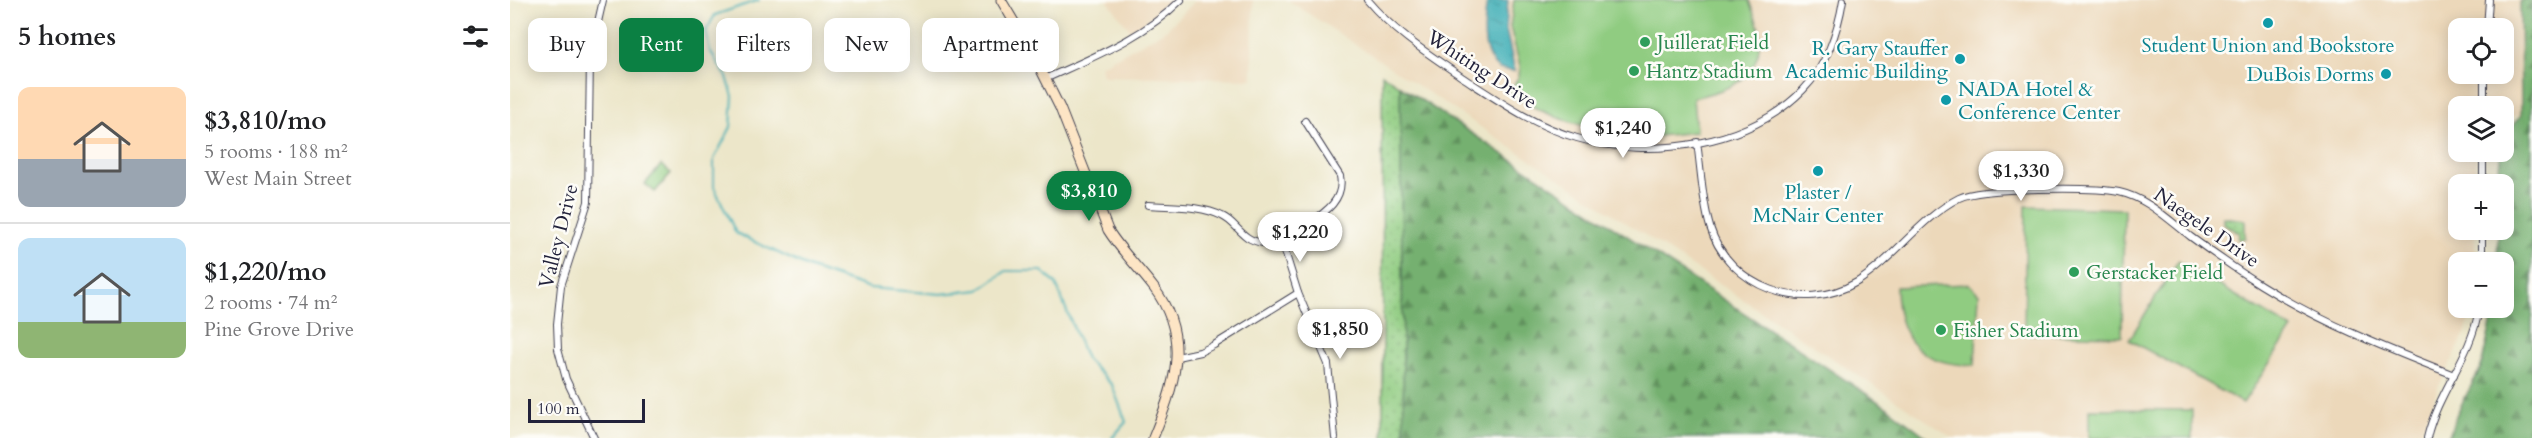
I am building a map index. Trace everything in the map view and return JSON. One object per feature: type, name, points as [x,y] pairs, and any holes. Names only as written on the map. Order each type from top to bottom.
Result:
[{"type":"street","name":"Valley Drive","points":[[594,438],[566,379],[558,349],[557,324],[561,286],[588,202],[590,57],[603,0]]},
{"type":"street","points":[[1001,0],[1060,108],[1108,230],[1166,306],[1173,326],[1177,357],[1172,392],[1153,438]]},
{"type":"street","points":[[1045,79],[1122,43],[1162,19],[1180,0]]},
{"type":"street","name":"Whiting Drive","points":[[1366,0],[1383,19],[1422,50],[1505,105],[1554,131],[1604,145],[1629,147],[1697,142],[1755,124],[1804,90],[1831,45],[1843,0]]},
{"type":"street","points":[[2488,18],[2489,0]]},
{"type":"street","points":[[1283,245],[1290,236],[1333,205],[1342,187],[1340,176],[1305,121]]},
{"type":"street","name":"Naegele Drive","points":[[1697,142],[1706,210],[1718,244],[1743,276],[1769,290],[1792,295],[1810,295],[1831,292],[1855,283],[1876,268],[1942,210],[1960,198],[1982,191],[2118,192],[2142,201],[2229,264],[2321,320],[2375,345],[2454,375]]},
{"type":"street","points":[[1148,205],[1220,214],[1233,222],[1247,237],[1261,243],[1283,245]]},
{"type":"street","points":[[1283,245],[1298,293],[1328,364],[1335,438]]},
{"type":"street","points":[[1177,357],[1200,352],[1214,345],[1298,293]]},
{"type":"street","points":[[2427,438],[2438,406],[2472,341],[2477,318]]},
{"type":"shaded area","points":[[1107,0],[1174,0],[1131,31]]},
{"type":"shaded area","points":[[1196,0],[1253,0],[1252,79],[1102,76],[1100,66],[1166,30]]},
{"type":"shaded area","points":[[1288,0],[2520,0],[2521,116],[2514,116],[2514,96],[2448,96],[2448,162],[2476,162],[2476,174],[2448,174],[2448,240],[2475,240],[2475,252],[2448,252],[2448,318],[2469,318],[2465,334],[2438,388],[2419,438],[1953,438]]},
{"type":"green space","name":"Hantz Stadium","points":[[1514,0],[1749,0],[1760,32],[1758,52],[1748,74],[1740,81],[1719,91],[1693,98],[1696,132],[1649,137],[1649,131],[1643,131],[1643,137],[1590,128],[1557,117],[1509,93],[1519,76],[1520,66],[1510,27]]},
{"type":"green space","points":[[2520,0],[2532,0],[2532,438],[2448,438],[2457,413],[2481,367],[2492,318],[2514,318],[2514,252],[2497,252],[2498,240],[2514,240],[2514,174],[2499,174],[2499,165],[2499,162],[2514,162],[2514,124],[2521,116]]},
{"type":"green space","points":[[1382,74],[1400,86],[1404,438],[1383,438]]},
{"type":"green space","points":[[1400,86],[1891,410],[1928,438],[1404,438]]},
{"type":"green space","points":[[661,165],[671,173],[655,192],[645,184]]},
{"type":"green space","name":"Gerstacker Field","points":[[2026,206],[2124,209],[2122,336],[2024,334]]},
{"type":"green space","points":[[2223,217],[2245,220],[2245,238],[2238,240],[2239,233],[2223,223]]},
{"type":"green space","points":[[2178,261],[2292,329],[2243,403],[2129,340]]},
{"type":"green space","name":"Fisher Stadium","points":[[1969,284],[1979,294],[1975,365],[1940,361],[1927,355],[1907,335],[1901,322],[1896,287]]},
{"type":"green space","points":[[2089,409],[2192,410],[2192,438],[2089,438]]},
{"type":"water","points":[[1487,0],[1508,0],[1506,30],[1515,71],[1499,69],[1488,55],[1484,37]]},
{"type":"waterway","points":[[759,0],[715,15],[706,31],[710,51],[727,77],[733,96],[731,127],[714,159],[714,187],[736,233],[810,268],[870,288],[941,294],[979,290],[1006,271],[1042,271],[1056,284],[1086,359],[1112,385],[1126,422],[1112,438]]},
{"type":"place","name":"Student Union and Bookstore","points":[[2268,23]]},
{"type":"place","name":"Juillerat Field","points":[[1645,42]]},
{"type":"place","name":"R. Gary Stauffer Academic Building","points":[[1960,59]]},
{"type":"place","name":"Hantz Stadium","points":[[1634,71]]},
{"type":"place","name":"DuBois Dorms","points":[[2386,74]]},
{"type":"place","name":"NADA Hotel & Conference Center","points":[[1946,100]]},
{"type":"place","name":"Plaster / McNair Center","points":[[1818,171]]},
{"type":"place","name":"Gerstacker Field","points":[[2074,272]]},
{"type":"place","name":"Fisher Stadium","points":[[1941,330]]}]
